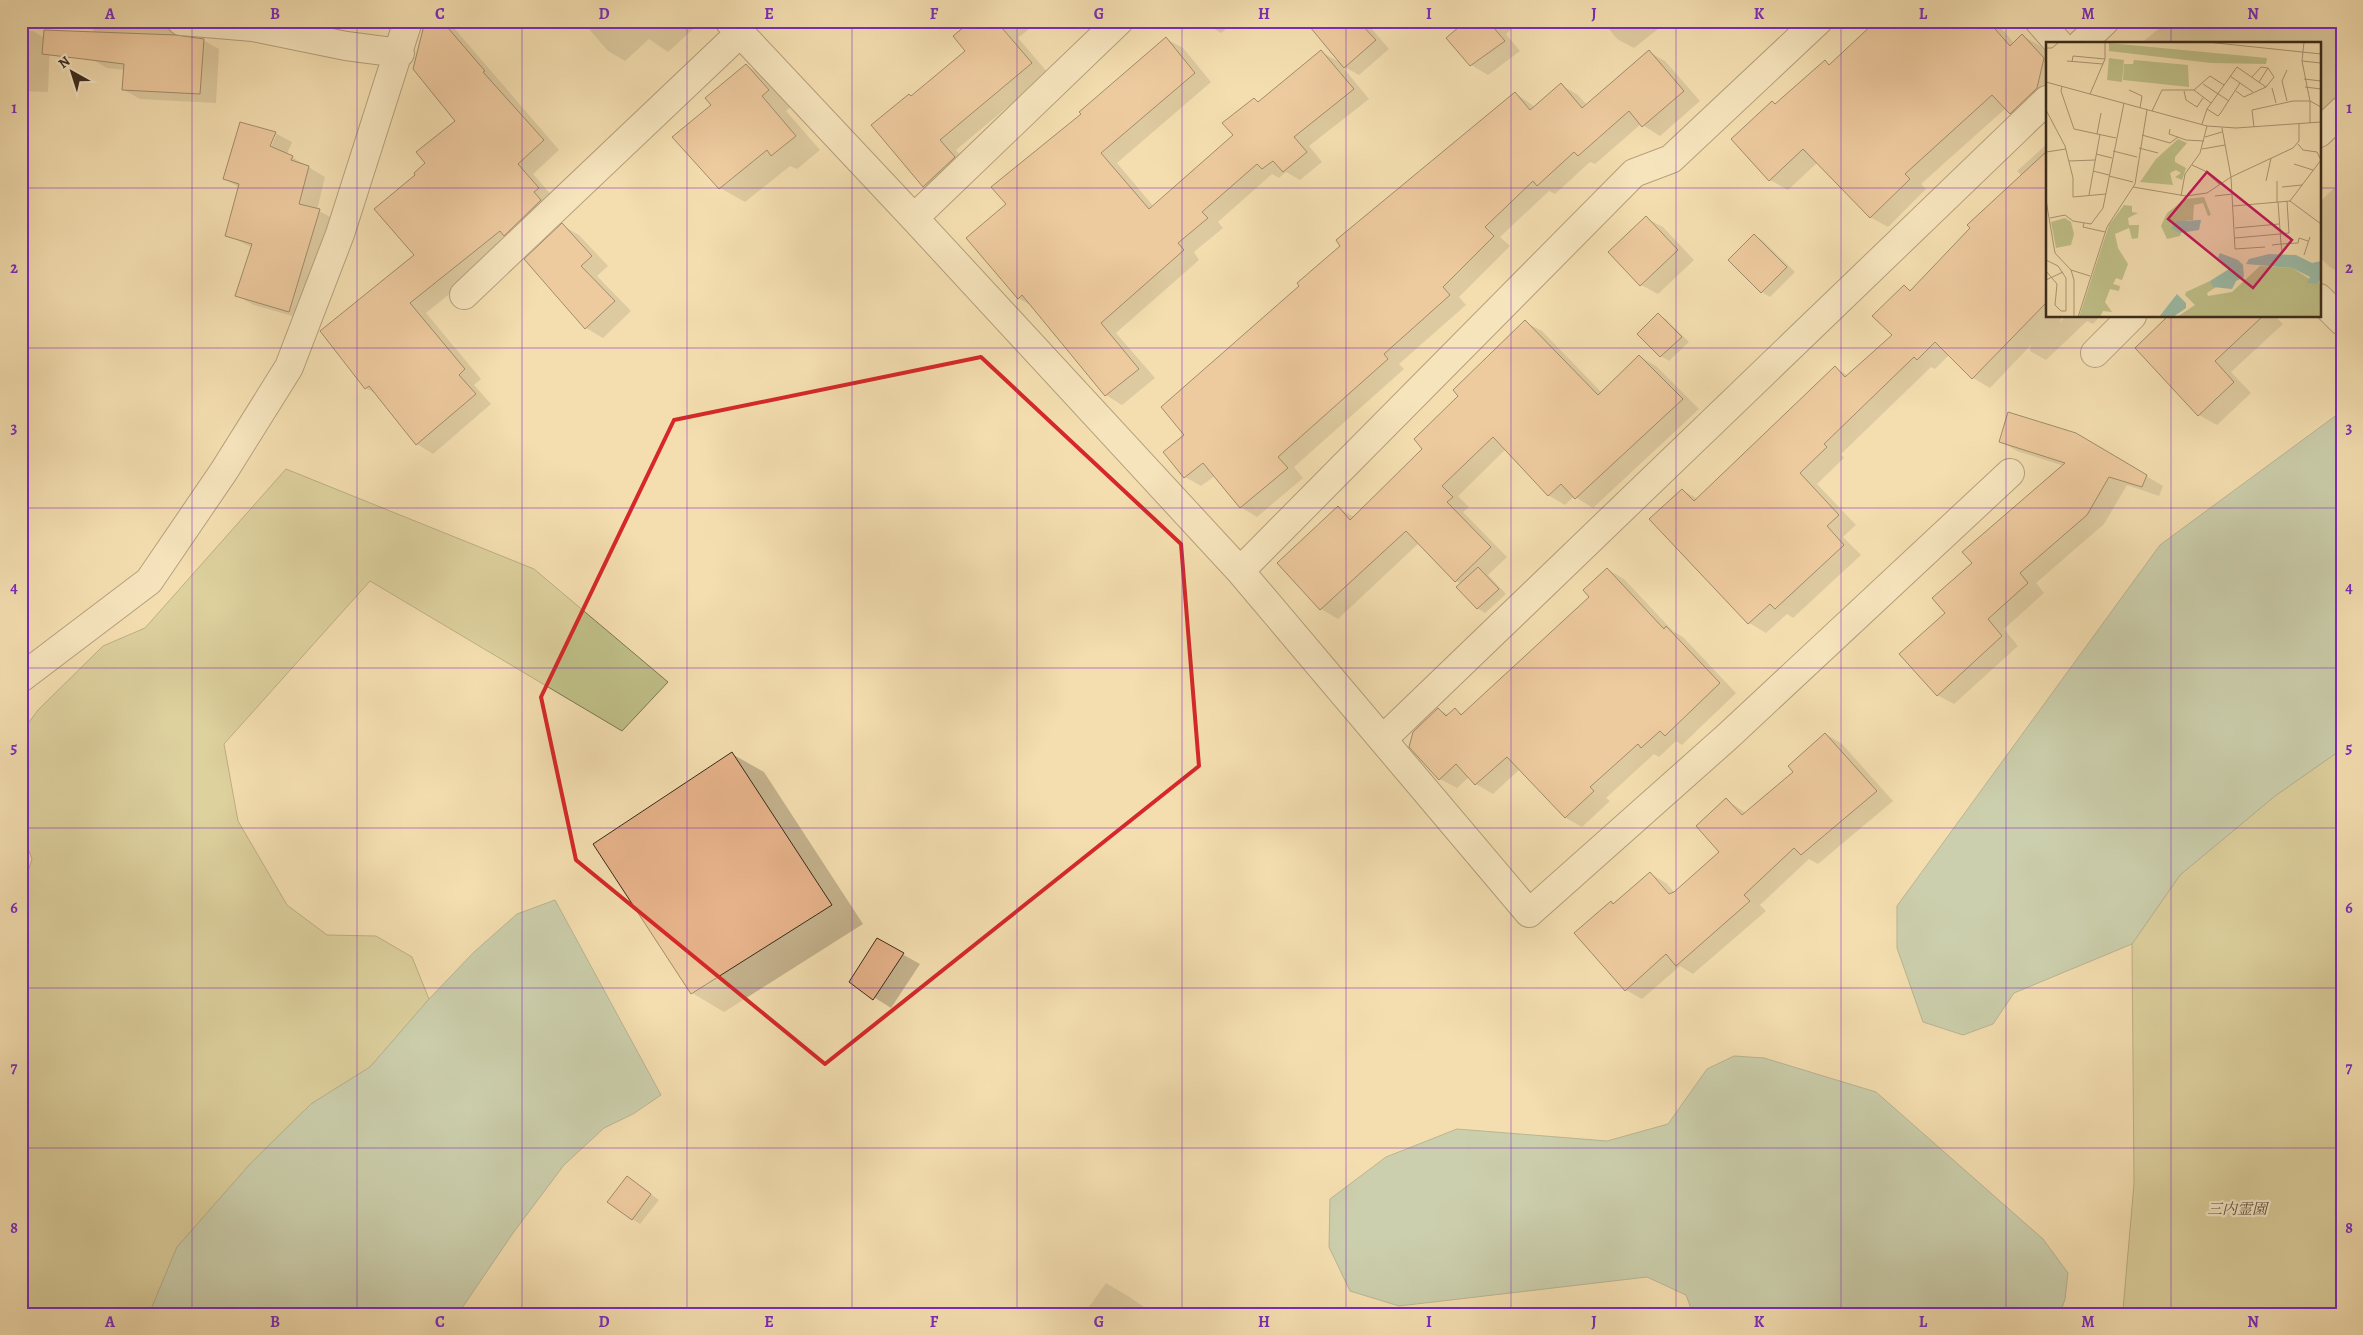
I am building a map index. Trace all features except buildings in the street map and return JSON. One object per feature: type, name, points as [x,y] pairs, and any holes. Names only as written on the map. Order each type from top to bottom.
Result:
[{"type":"street","points":[[181,21],[253,27],[346,46],[400,52]]},
{"type":"street","points":[[21,678],[149,581],[224,471],[289,367],[340,234],[400,52],[408,21]]},
{"type":"street","points":[[914,218],[1119,21]]},
{"type":"street","points":[[1240,571],[1634,173],[1671,159],[1818,21]]},
{"type":"street","points":[[2039,21],[2057,42]]},
{"type":"street","points":[[2083,42],[2105,21]]},
{"type":"street","points":[[464,296],[734,27],[914,218],[1240,571],[1529,913],[1727,737],[2010,473]]},
{"type":"street","points":[[1383,739],[2046,101]]},
{"type":"street","points":[[2320,132],[2342,111]]},
{"type":"street","points":[[2320,299],[2342,321]]},
{"type":"street","points":[[2095,353],[2130,318]]},
{"type":"highlighted area","points":[[981,357],[1181,544],[1199,766],[825,1064],[576,860],[541,697],[674,420]]},
{"type":"green space","points":[[286,469],[534,569],[668,682],[622,731],[370,581],[224,744],[238,821],[287,905],[327,935],[376,936],[412,957],[429,999],[370,1067],[311,1104],[251,1163],[177,1247],[149,1314],[21,1314],[21,894],[32,859],[21,830],[21,733],[38,710],[103,646],[145,628]]},
{"type":"green space","name":"三内霊園","points":[[2342,749],[2342,1314],[2120,1314],[2123,1310],[2134,1184],[2132,944],[2180,875],[2275,796]]},
{"type":"shaded area","points":[[2342,411],[2342,749],[2275,796],[2180,875],[2132,944],[2014,993],[1993,1024],[1963,1035],[1923,1022],[1897,948],[1897,906],[2160,545]]},
{"type":"shaded area","points":[[555,900],[661,1095],[633,1114],[604,1128],[564,1165],[513,1233],[458,1314],[149,1314],[177,1247],[251,1163],[311,1104],[370,1067],[429,999],[474,952],[517,914]]},
{"type":"shaded area","points":[[1734,1056],[1764,1058],[1876,1092],[2043,1239],[2068,1273],[2065,1299],[2060,1314],[1693,1314],[1686,1295],[1647,1277],[1399,1306],[1350,1291],[1329,1247],[1330,1199],[1386,1157],[1457,1129],[1607,1141],[1668,1124],[1707,1069]]}]
